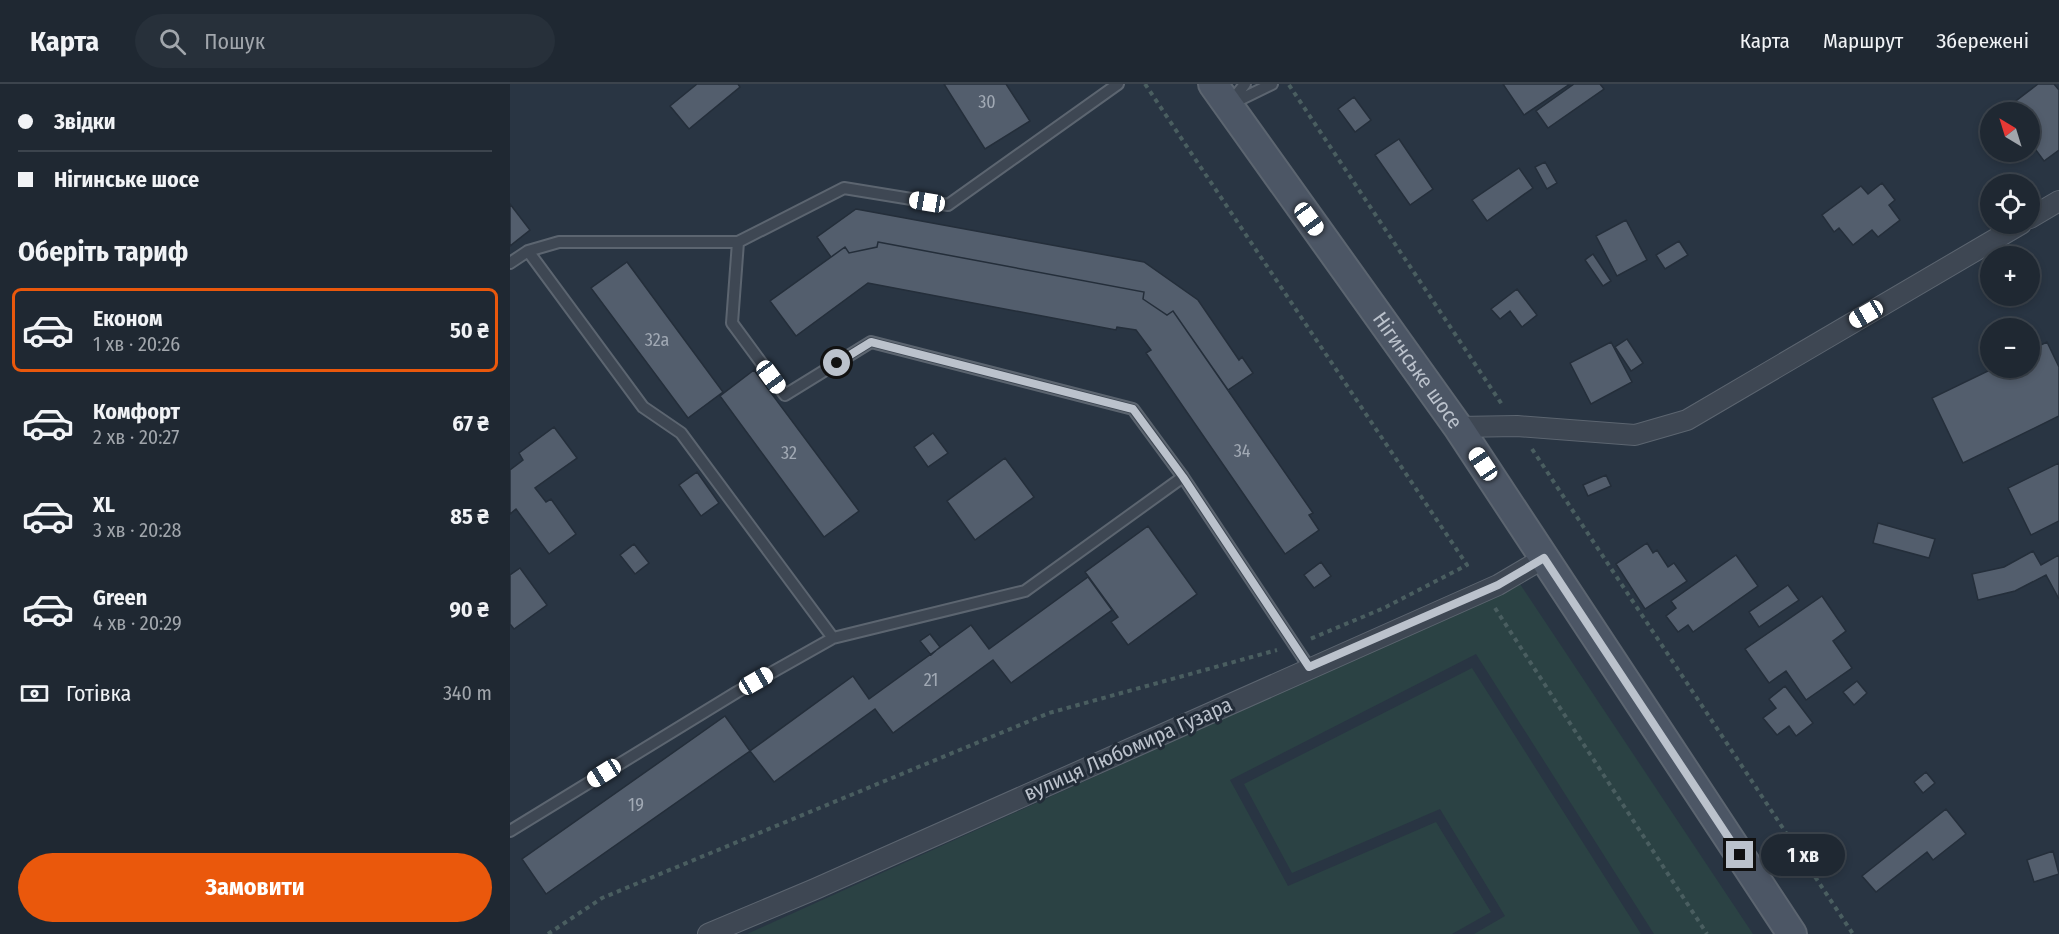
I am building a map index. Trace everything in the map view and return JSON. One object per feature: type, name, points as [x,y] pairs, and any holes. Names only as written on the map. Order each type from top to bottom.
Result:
[{"type":"main road","name":"Нігинське шосе","points":[[1229,91],[1458,427],[1792,934]]},
{"type":"street","points":[[2040,212],[2059,201]]},
{"type":"street","points":[[1458,427],[1517,426],[1635,435],[1687,420],[2004,234]]},
{"type":"street","name":"вулиця Любомира Гузара","points":[[708,934],[815,889],[1484,591],[1544,558]]},
{"type":"lane","points":[[510,263],[528,251],[559,242],[738,242],[844,188],[948,205],[1118,84]]},
{"type":"lane","points":[[1229,91],[1272,84]]},
{"type":"lane","points":[[738,242],[732,323],[785,395],[871,342],[1133,409],[1183,477],[1309,667]]},
{"type":"lane","points":[[528,251],[643,406],[681,433],[833,638]]},
{"type":"lane","points":[[510,831],[737,692],[833,638],[1025,591],[1183,477]]},
{"type":"path","points":[[1145,84],[1467,565],[1707,934]]},
{"type":"path","points":[[1288,84],[1853,934]]},
{"type":"path","points":[[548,934],[602,898],[1049,712],[1295,645],[1384,608],[1467,565]]},
{"type":"green space","points":[[1520,584],[1753,934],[1654,934],[1476,654],[1230,780],[1288,886],[1436,822],[1491,912],[1452,934],[747,934]]},
{"type":"green space","points":[[1472,668],[1641,934],[1474,934],[1505,916],[1440,809],[1292,873],[1244,784]]},
{"type":"building","points":[[697,84],[738,84],[740,87],[689,129],[670,106]]},
{"type":"building","points":[[944,84],[1006,84],[1030,121],[985,149]]},
{"type":"building","points":[[1503,84],[1570,84],[1524,115]]},
{"type":"building","points":[[1574,84],[1600,84],[1604,89],[1548,128],[1536,111]]},
{"type":"building","points":[[2038,84],[2054,84],[2059,90],[2059,150],[2044,161],[2040,156],[2040,102],[2014,102]]},
{"type":"building","points":[[1354,97],[1371,120],[1355,132],[1338,109]]},
{"type":"building","points":[[1399,139],[1433,189],[1410,205],[1375,155]]},
{"type":"building","points":[[1545,162],[1557,183],[1547,189],[1535,167]]},
{"type":"building","points":[[1519,168],[1533,188],[1487,221],[1472,200]]},
{"type":"building","points":[[1882,183],[1895,200],[1889,205],[1900,220],[1878,237],[1872,230],[1853,245],[1839,228],[1834,232],[1822,215],[1861,186],[1868,194]]},
{"type":"building","points":[[510,204],[530,230],[510,246]]},
{"type":"building","points":[[856,209],[1144,262],[1198,300],[1239,360],[1242,357],[1253,373],[1228,390],[1173,311],[1167,315],[1143,299],[1144,292],[878,242],[877,247],[849,253],[845,247],[831,257],[817,237]]},
{"type":"building","points":[[1626,220],[1647,260],[1617,276],[1596,236]]},
{"type":"building","points":[[1679,241],[1688,255],[1665,269],[1656,255]]},
{"type":"building","points":[[878,242],[1144,292],[1143,299],[1167,315],[1173,311],[1313,513],[1309,515],[1319,530],[1285,554],[1146,353],[1151,350],[1136,330],[1117,327],[1116,330],[868,283],[796,336],[770,301],[845,247],[849,253],[877,247]]},
{"type":"building","points":[[1593,254],[1611,281],[1603,286],[1585,260]]},
{"type":"building","points":[[627,262],[723,392],[688,418],[591,288]]},
{"type":"building","points":[[1517,289],[1537,315],[1522,327],[1510,311],[1500,319],[1491,309]]},
{"type":"building","points":[[1627,339],[1643,363],[1631,371],[1615,347]]},
{"type":"building","points":[[1611,342],[1632,382],[1591,404],[1570,363]]},
{"type":"building","points":[[2047,342],[2059,367],[2059,416],[1963,463],[1932,398],[1980,375],[1980,378],[2040,378],[2040,345]]},
{"type":"building","points":[[754,370],[859,511],[824,537],[720,396]]},
{"type":"building","points":[[554,427],[577,458],[535,488],[546,502],[551,499],[576,534],[549,554],[516,509],[510,514],[510,470],[523,460],[519,453]]},
{"type":"building","points":[[933,433],[948,453],[928,467],[914,447]]},
{"type":"building","points":[[1005,458],[1034,497],[975,540],[947,501]]},
{"type":"building","points":[[2059,463],[2059,521],[2031,535],[2008,488]]},
{"type":"building","points":[[697,472],[719,503],[701,516],[679,485]]},
{"type":"building","points":[[1606,475],[1611,486],[1588,496],[1583,485]]},
{"type":"building","points":[[1878,523],[1935,539],[1929,558],[1873,543]]},
{"type":"building","points":[[1148,526],[1197,594],[1128,645],[1111,622],[1118,617],[1085,572]]},
{"type":"building","points":[[1647,543],[1653,553],[1657,550],[1668,567],[1674,563],[1687,581],[1645,609],[1616,564]]},
{"type":"building","points":[[634,544],[649,563],[635,574],[620,555]]},
{"type":"building","points":[[2033,551],[2041,565],[2059,555],[2059,599],[2046,575],[2015,591],[1978,600],[1972,574],[2004,567]]},
{"type":"building","points":[[1736,555],[1758,586],[1693,632],[1688,625],[1678,632],[1666,616],[1676,608],[1671,601]]},
{"type":"building","points":[[1321,562],[1331,576],[1314,588],[1304,575]]},
{"type":"building","points":[[520,568],[547,605],[514,629],[510,624],[510,575]]},
{"type":"building","points":[[1088,577],[1112,610],[1011,683],[993,660],[893,733],[875,709],[774,782],[750,751],[853,676],[869,699],[971,625],[989,649]]},
{"type":"building","points":[[1788,585],[1799,600],[1759,627],[1749,612]]},
{"type":"building","points":[[1822,596],[1846,631],[1833,641],[1852,668],[1806,700],[1786,671],[1769,683],[1745,649]]},
{"type":"building","points":[[930,634],[940,647],[931,655],[920,641]]},
{"type":"building","points":[[1857,681],[1867,693],[1854,705],[1843,692]]},
{"type":"building","points":[[1785,686],[1813,723],[1796,736],[1789,726],[1777,735],[1763,718],[1776,708],[1769,699]]},
{"type":"building","points":[[725,716],[750,751],[546,894],[522,859]]},
{"type":"building","points":[[1926,772],[1935,783],[1923,793],[1914,782]]},
{"type":"building","points":[[1946,809],[1966,834],[1933,860],[1927,852],[1876,892],[1862,876]]},
{"type":"building","points":[[2053,851],[2059,874],[2034,882],[2027,860]]},
{"type":"route","points":[[837,363],[871,342],[1133,409],[1183,477],[1309,667],[1498,585],[1544,558],[1740,855]]}]
